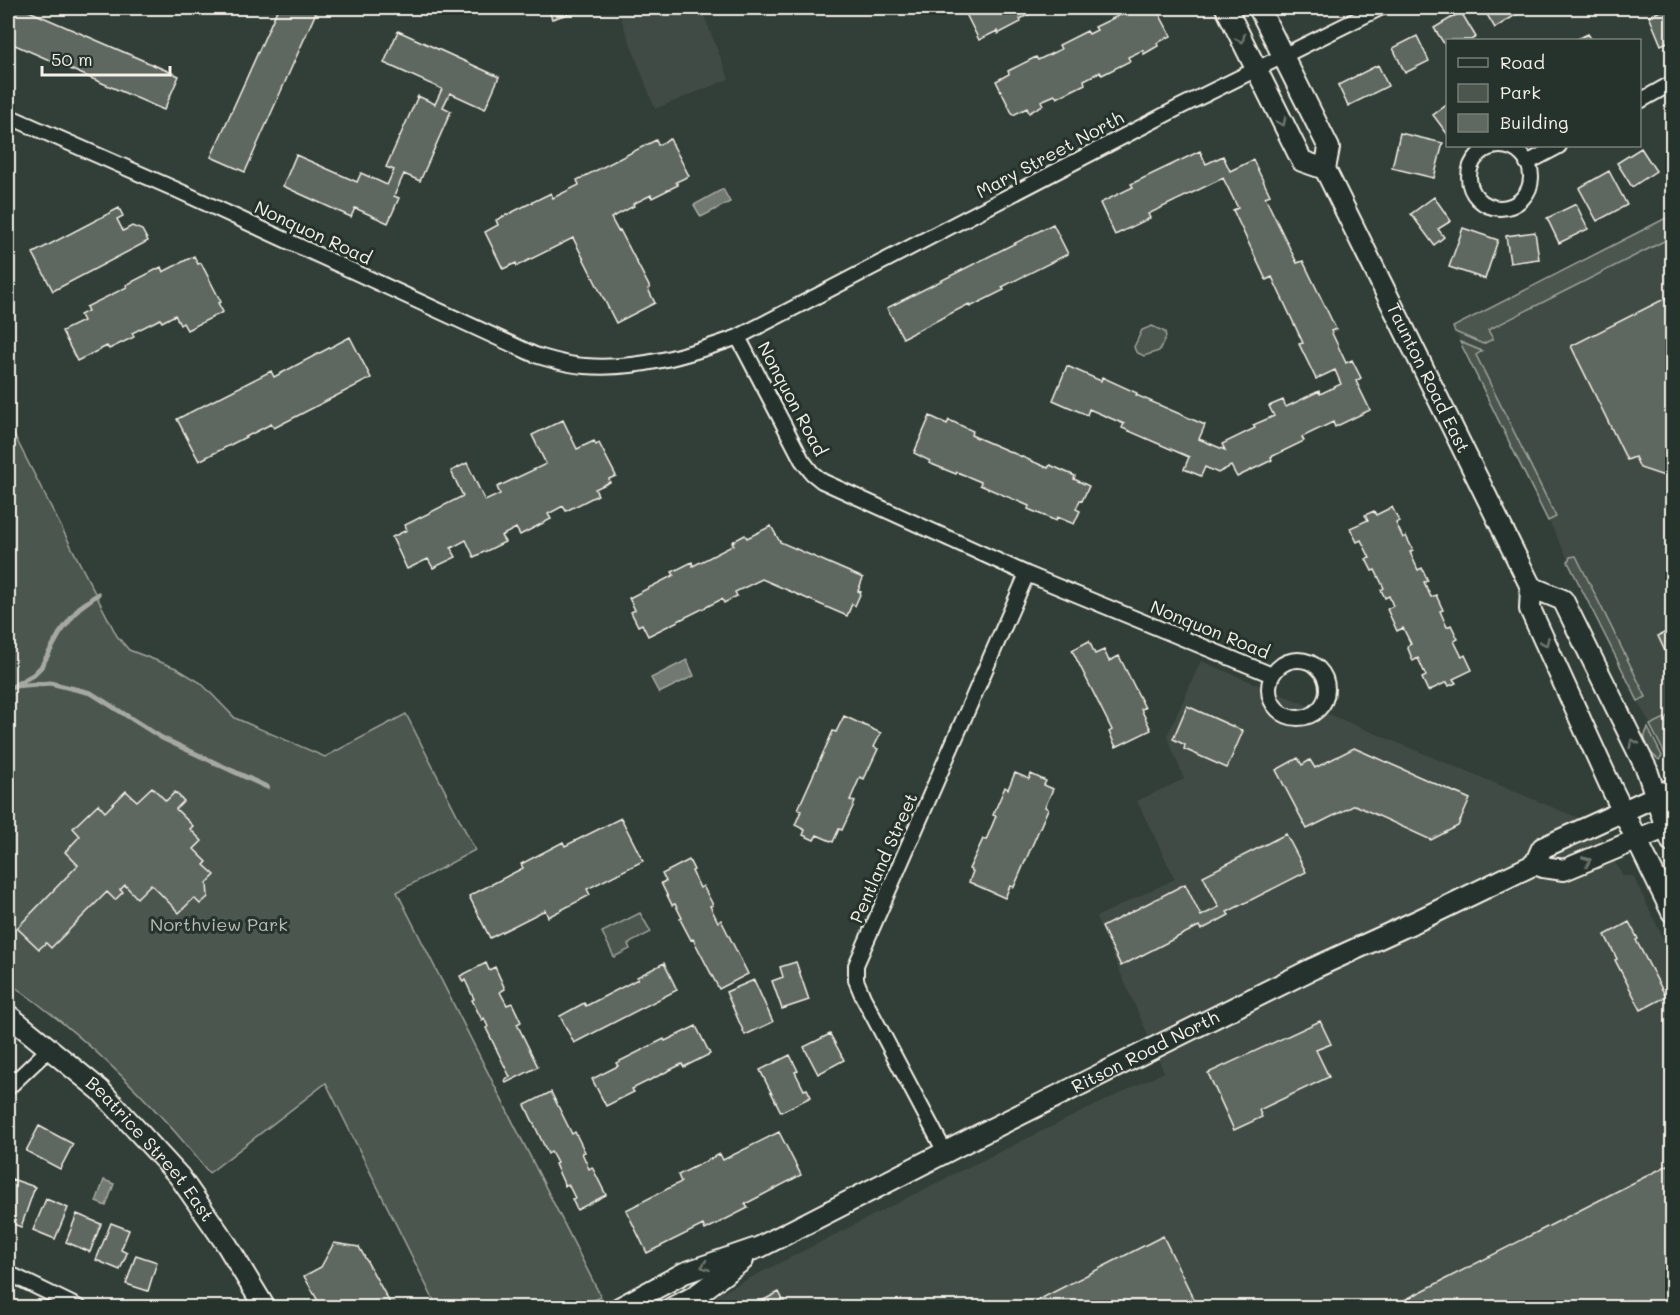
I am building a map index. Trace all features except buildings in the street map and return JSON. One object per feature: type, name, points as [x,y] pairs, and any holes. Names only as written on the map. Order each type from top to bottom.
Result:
[{"type":"main road","points":[[1226,8],[1302,161],[1325,169]]},
{"type":"main road","name":"Taunton Road East","points":[[1259,8],[1329,148],[1325,169],[1531,586],[1530,609],[1672,912]]},
{"type":"main road","points":[[1531,586],[1563,600],[1647,770],[1664,793],[1670,832],[1637,840],[1564,870],[1535,864]]},
{"type":"main road","name":"Ritson Road North","points":[[619,1308],[684,1273],[760,1247],[1314,968],[1535,864],[1542,848],[1664,793]]},
{"type":"main road","name":"Beatrice Street East","points":[[8,1015],[100,1090],[179,1176],[228,1245],[265,1308]]},
{"type":"main road","name":"Ritson Road North","points":[[672,1308],[695,1296],[760,1247]]},
{"type":"street","name":"Mary Street North","points":[[738,338],[1180,106],[1380,8]]},
{"type":"street","points":[[1641,100],[1672,83]]},
{"type":"street","name":"Nonquon Road","points":[[8,116],[170,187],[535,355],[583,366],[627,365],[669,360],[738,338],[802,460],[822,481],[1027,574],[1272,675]]},
{"type":"street","points":[[1494,147],[1478,154],[1472,164],[1469,177],[1472,191],[1483,203],[1498,208],[1517,203],[1530,186],[1531,175],[1527,163],[1521,154],[1506,147]]},
{"type":"street","points":[[1527,163],[1556,147]]},
{"type":"street","name":"Pentland Street","points":[[945,1152],[863,997],[856,980],[856,965],[1027,574]]},
{"type":"street","points":[[1293,661],[1312,664],[1320,670],[1327,686],[1326,698],[1322,706],[1308,717],[1287,716],[1278,710],[1272,701],[1270,692],[1272,675],[1282,666],[1293,661]]},
{"type":"street","points":[[8,1088],[49,1048]]},
{"type":"street","points":[[8,1274],[80,1308]]},
{"type":"shaded area","points":[[617,8],[701,8],[729,79],[655,109]]},
{"type":"shaded area","points":[[723,189],[730,202],[701,217],[694,205]]},
{"type":"shaded area","points":[[1672,215],[1672,761],[1667,757],[1638,701],[1453,327]]},
{"type":"shaded area","points":[[687,660],[694,676],[659,693],[651,678]]},
{"type":"shaded area","points":[[1201,661],[1593,824],[1623,876],[1633,876],[1672,956],[1672,1307],[691,1308],[954,1174],[1164,1072],[1096,917],[1175,879],[1137,801],[1184,779],[1167,736]]},
{"type":"shaded area","points":[[104,1180],[114,1184],[106,1206],[96,1202]]},
{"type":"green space","points":[[1672,215],[1672,237],[1488,330],[1493,339],[1483,344],[1455,332],[1453,327]]},
{"type":"green space","points":[[1152,326],[1165,332],[1166,337],[1159,351],[1144,356],[1136,352],[1134,347],[1142,330]]},
{"type":"green space","points":[[1460,342],[1482,351],[1476,355],[1556,517],[1548,521]]},
{"type":"green space","name":"Northview Park","points":[[8,423],[117,636],[129,650],[176,668],[201,683],[235,718],[325,757],[406,714],[475,850],[397,892],[601,1297],[580,1307],[437,1307],[326,1083],[209,1173],[173,1129],[111,1066],[71,1030],[8,982]]},
{"type":"green space","points":[[1576,556],[1646,697],[1638,701],[1568,562],[1570,557]]},
{"type":"green space","points":[[1671,716],[1672,761],[1667,758],[1650,725]]},
{"type":"green space","points":[[1648,728],[1662,756],[1659,760],[1646,746],[1645,737]]},
{"type":"green space","points":[[640,913],[651,932],[628,944],[630,949],[614,957],[602,932]]},
{"type":"waterway","points":[[17,684],[33,675],[41,667],[60,633],[79,608],[98,594]]},
{"type":"waterway","points":[[8,691],[14,686],[50,683],[91,693],[162,738],[267,787]]}]
